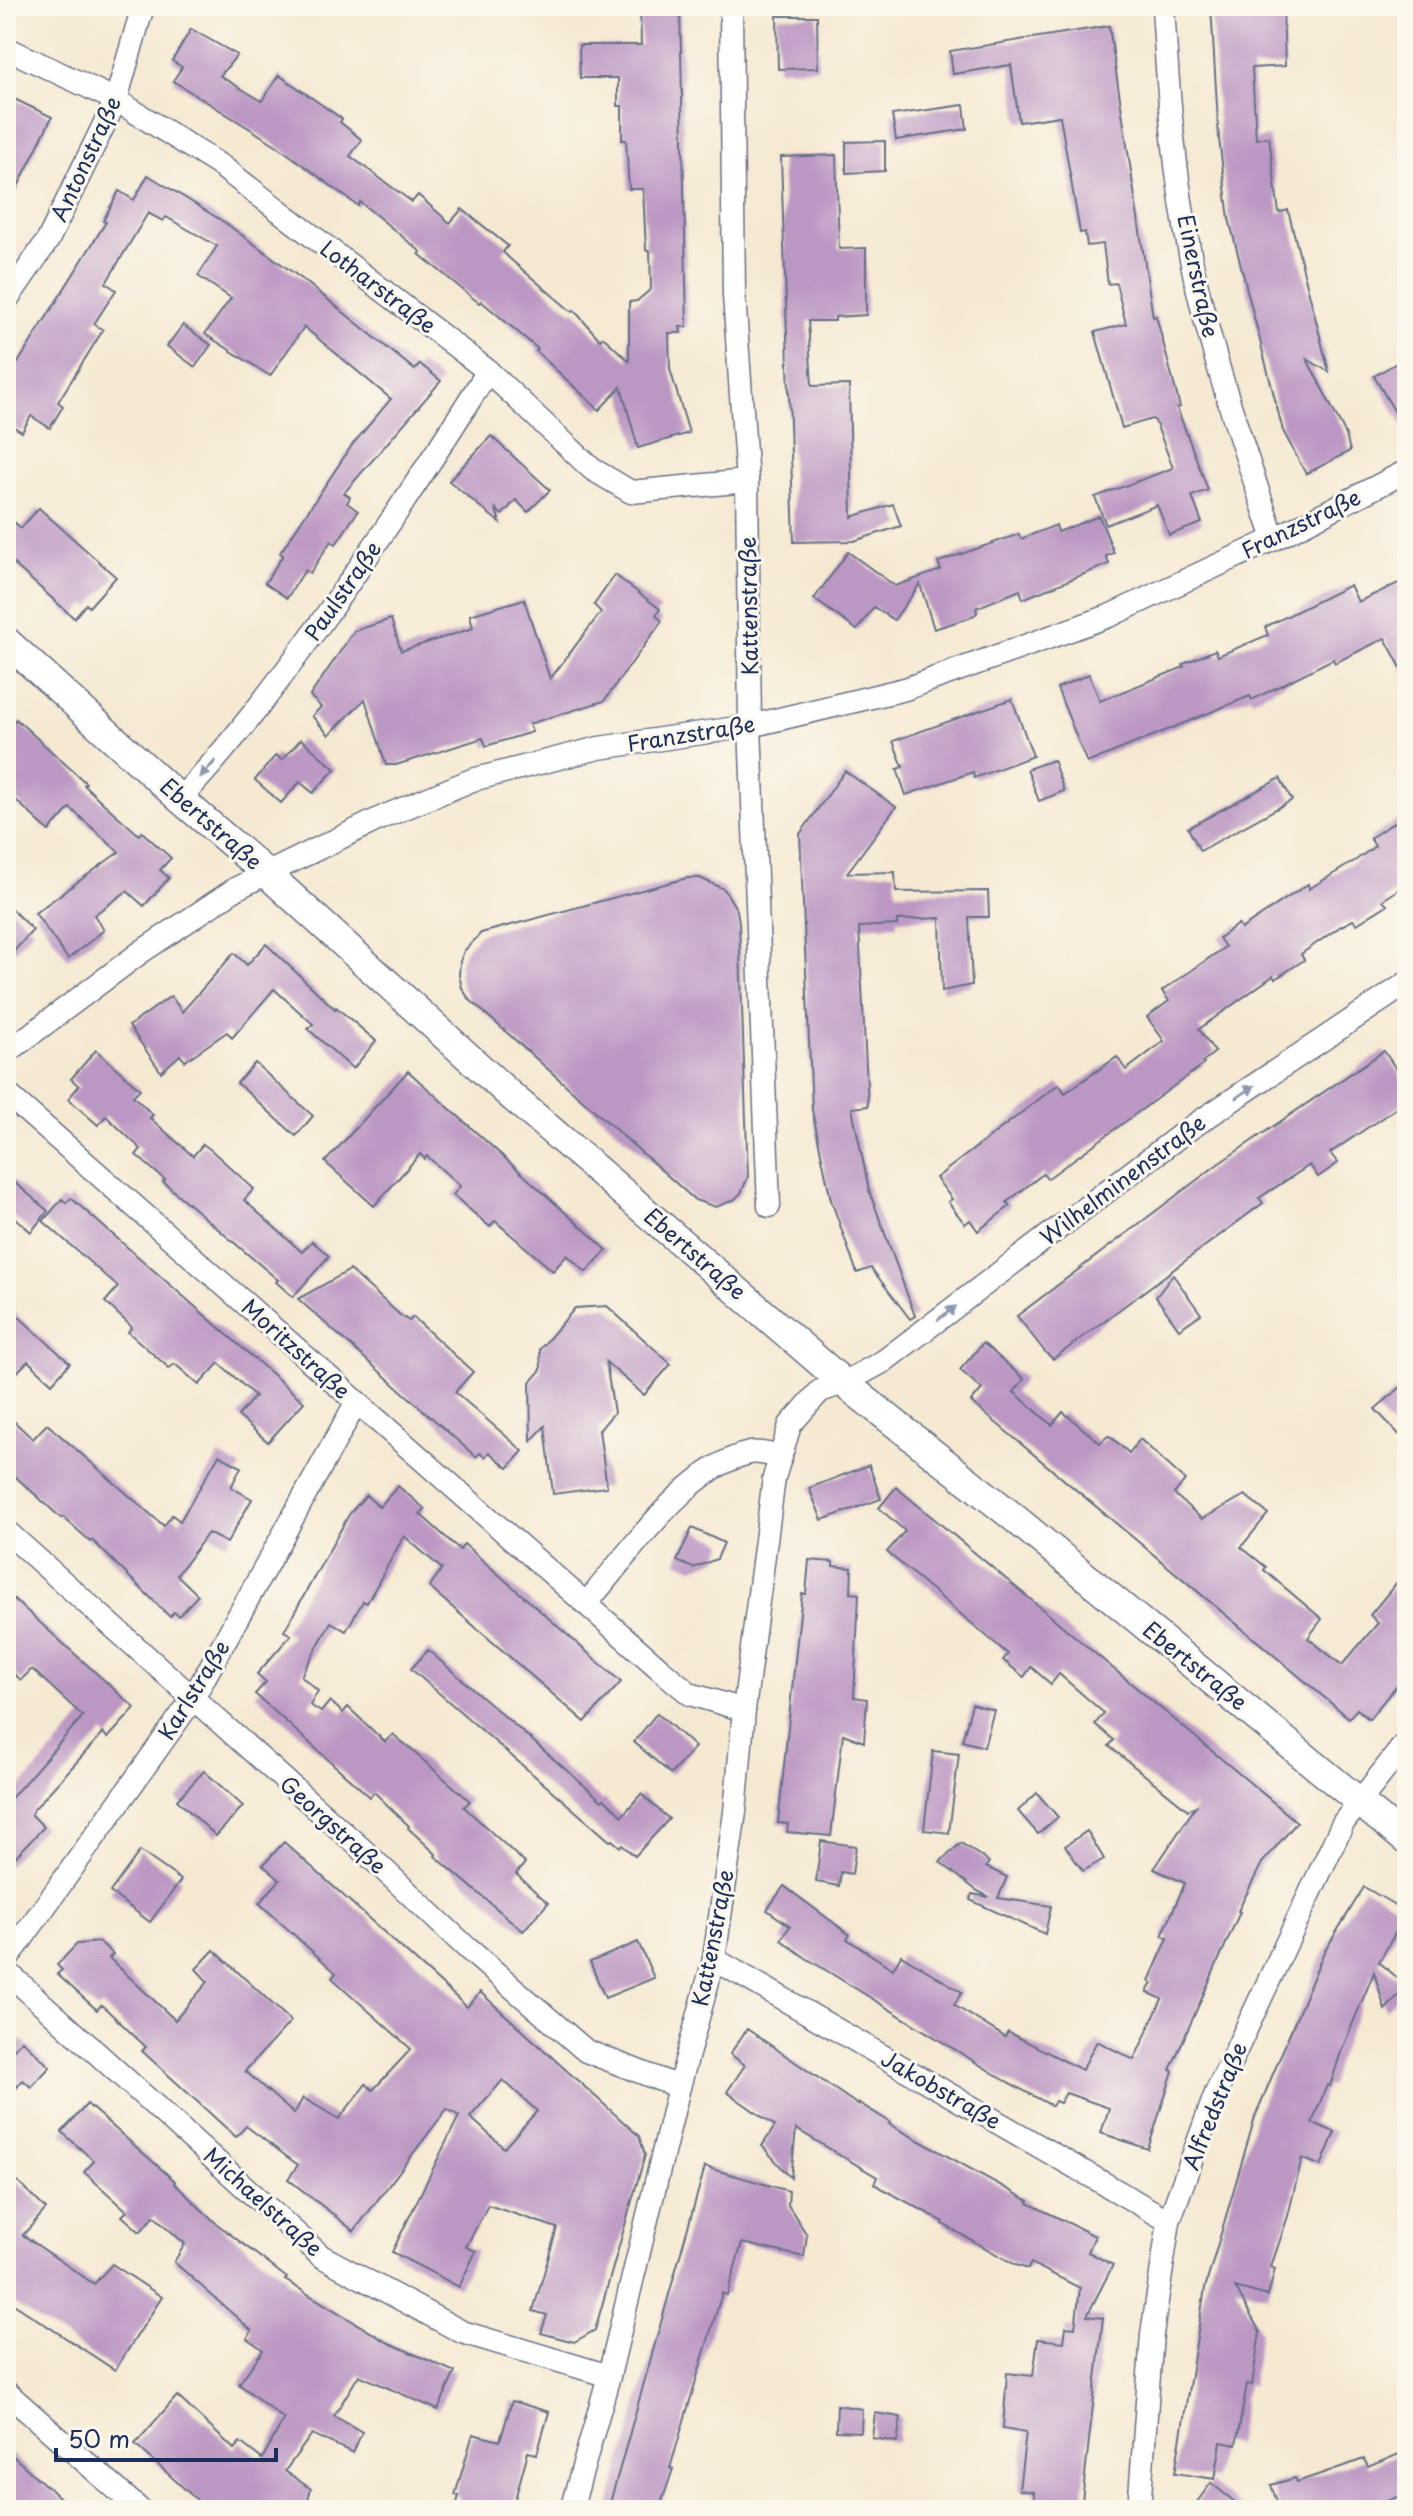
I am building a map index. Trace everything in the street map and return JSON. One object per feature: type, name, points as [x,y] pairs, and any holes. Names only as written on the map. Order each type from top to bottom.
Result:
[{"type":"street","name":"Antonstraße","points":[[6,301],[48,240],[116,100],[143,6]]},
{"type":"street","name":"Kattenstraße","points":[[731,6],[734,295],[747,481],[750,726],[769,1206]]},
{"type":"street","name":"Einerstraße","points":[[1163,6],[1169,120],[1191,259],[1223,387],[1274,539]]},
{"type":"street","name":"Lotharstraße","points":[[6,48],[116,100],[221,166],[488,371],[592,469],[631,492],[747,481]]},
{"type":"street","name":"Paulstraße","points":[[180,799],[236,739],[398,514],[488,371]]},
{"type":"street","name":"Franzstraße","points":[[6,1053],[141,952],[237,888],[383,817],[472,780],[599,748],[750,726],[905,689],[1109,616],[1274,539],[1407,471]]},
{"type":"street","name":"Ebertstraße","points":[[6,641],[509,1094],[844,1383],[1012,1516],[1407,1841]]},
{"type":"street","name":"Wilhelminenstraße","points":[[844,1383],[884,1361],[1186,1131],[1407,983]]},
{"type":"street","name":"Moritzstraße","points":[[6,1093],[690,1694],[744,1710]]},
{"type":"street","name":"Kattenstraße","points":[[571,2510],[609,2376],[679,2087],[714,1959],[735,1812],[744,1710],[774,1478],[790,1425],[820,1391],[844,1383]]},
{"type":"street","name":"Karlstraße","points":[[6,1961],[192,1700],[356,1403]]},
{"type":"street","points":[[586,1604],[691,1485],[721,1463],[753,1452],[781,1457]]},
{"type":"street","name":"Georgstraße","points":[[6,1531],[364,1851],[467,1948],[586,2051],[679,2087]]},
{"type":"street","name":"Alfredstraße","points":[[1139,2510],[1152,2334],[1169,2221],[1216,2093],[1343,1823],[1407,1741]]},
{"type":"street","name":"Jakobstraße","points":[[714,1959],[1169,2221]]},
{"type":"street","name":"Michaelstraße","points":[[6,1971],[321,2256],[462,2332],[609,2376]]},
{"type":"street","points":[[6,2392],[140,2510]]},
{"type":"building","points":[[640,6],[680,6],[687,327],[680,327],[681,333],[669,333],[670,369],[689,433],[638,448],[621,387],[599,410],[536,351],[538,349],[419,254],[421,252],[360,202],[358,206],[276,145],[173,81],[182,67],[172,61],[191,29],[237,55],[220,76],[262,101],[279,75],[342,119],[340,122],[362,140],[350,156],[412,202],[418,195],[450,223],[462,209],[508,246],[503,252],[510,259],[572,312],[574,310],[600,340],[603,337],[629,361],[629,302],[637,301],[651,289],[643,189],[629,189],[626,140],[622,140],[622,106],[618,106],[618,78],[580,78],[579,45],[641,45]]},
{"type":"building","points":[[1211,6],[1283,6],[1285,66],[1252,68],[1256,139],[1269,137],[1279,213],[1288,210],[1329,372],[1307,359],[1346,435],[1350,451],[1306,474],[1283,431],[1229,219],[1219,139]]},
{"type":"building","points":[[777,16],[817,16],[818,68],[778,69]]},
{"type":"building","points":[[1109,26],[1153,317],[1156,316],[1162,338],[1180,407],[1177,408],[1208,490],[1192,496],[1202,523],[1169,535],[1157,505],[1106,525],[1095,497],[1173,468],[1155,421],[1152,419],[1122,428],[1095,332],[1126,324],[1116,283],[1108,284],[1103,244],[1087,246],[1085,232],[1080,233],[1060,116],[1019,122],[1011,65],[953,74],[950,51]]},
{"type":"building","points":[[6,95],[52,117],[6,211]]},
{"type":"building","points":[[964,105],[967,129],[896,140],[892,115]]},
{"type":"building","points":[[885,141],[885,171],[846,173],[846,142]]},
{"type":"building","points":[[836,155],[839,249],[866,248],[866,315],[835,317],[835,321],[808,321],[812,386],[849,385],[852,517],[893,504],[901,526],[854,541],[794,542],[781,157]]},
{"type":"building","points":[[148,175],[224,222],[306,282],[415,370],[420,364],[441,381],[344,493],[350,497],[347,503],[358,511],[336,544],[331,541],[310,573],[305,570],[287,598],[265,583],[283,555],[280,553],[352,445],[391,399],[304,327],[270,376],[205,334],[231,298],[198,276],[217,246],[166,217],[163,221],[148,213],[106,283],[116,290],[94,324],[103,330],[58,402],[63,406],[50,428],[31,416],[22,432],[6,422],[6,382],[106,222],[103,221],[119,191],[134,200]]},
{"type":"building","points":[[183,325],[211,345],[195,367],[167,346]]},
{"type":"building","points":[[1407,357],[1407,433],[1374,376]]},
{"type":"building","points":[[491,436],[550,490],[528,512],[516,500],[502,515],[496,509],[500,523],[449,481]]},
{"type":"building","points":[[39,508],[116,577],[89,607],[86,604],[74,618],[6,557],[6,515],[21,528]]},
{"type":"building","points":[[1099,516],[1114,553],[1106,556],[1109,564],[1023,599],[1020,590],[976,608],[977,613],[969,618],[934,629],[920,584],[894,620],[874,607],[857,630],[814,599],[848,552],[895,586],[941,570],[938,562],[1019,534],[1021,539],[1056,525],[1058,532]]},
{"type":"building","points":[[615,575],[660,609],[656,615],[662,621],[604,701],[529,724],[532,732],[486,746],[483,738],[396,765],[386,765],[365,699],[329,735],[312,716],[321,707],[310,696],[354,631],[391,619],[401,651],[473,628],[470,615],[524,599],[550,679],[601,612],[594,605]]},
{"type":"building","points":[[1407,579],[1407,679],[1385,638],[1335,663],[1333,659],[1252,700],[1250,696],[1087,763],[1057,688],[1089,674],[1100,701],[1184,667],[1183,664],[1215,650],[1218,656],[1268,635],[1265,627],[1350,585],[1358,602]]},
{"type":"building","points":[[1012,699],[1033,756],[974,778],[973,772],[906,795],[897,769],[903,767],[893,741]]},
{"type":"building","points":[[16,719],[86,783],[84,785],[103,803],[171,858],[160,870],[169,878],[144,906],[127,891],[94,915],[104,930],[68,959],[35,913],[119,852],[70,808],[49,831],[6,791],[6,731]]},
{"type":"building","points":[[301,739],[335,769],[313,793],[300,782],[281,803],[255,780],[276,755],[282,760]]},
{"type":"building","points":[[1053,760],[1064,791],[1039,801],[1027,769]]},
{"type":"building","points":[[845,771],[896,807],[847,873],[895,872],[896,892],[988,891],[989,917],[969,917],[972,985],[942,991],[940,918],[897,920],[897,925],[859,927],[868,1106],[852,1108],[869,1190],[915,1316],[910,1319],[871,1268],[857,1273],[831,1200],[812,1110],[800,834]]},
{"type":"building","points":[[1280,778],[1292,800],[1200,851],[1188,828]]},
{"type":"building","points":[[1407,814],[1407,884],[1383,900],[1387,905],[1357,924],[1353,920],[1341,926],[1301,954],[1304,960],[1275,979],[1273,976],[1199,1029],[1215,1052],[1202,1062],[1204,1064],[1047,1179],[1043,1174],[1007,1202],[1010,1206],[978,1231],[970,1220],[965,1224],[948,1202],[952,1199],[936,1178],[1059,1084],[1065,1093],[1117,1057],[1126,1070],[1164,1041],[1147,1017],[1169,1001],[1162,991],[1225,947],[1219,938],[1238,924],[1241,929],[1308,884],[1309,889],[1356,860],[1375,846],[1370,838]]},
{"type":"building","points":[[687,878],[700,878],[724,889],[737,910],[739,922],[748,1177],[734,1200],[716,1207],[695,1200],[469,999],[459,975],[464,951],[481,933]]},
{"type":"building","points":[[6,904],[33,930],[6,960]]},
{"type":"building","points":[[266,944],[335,1009],[376,1041],[353,1069],[308,1029],[313,1024],[274,989],[232,1038],[227,1032],[185,1061],[180,1055],[161,1072],[129,1026],[171,996],[182,1012],[234,953],[247,965]]},
{"type":"building","points":[[96,1050],[140,1089],[133,1096],[153,1115],[150,1118],[193,1156],[203,1144],[211,1150],[254,1189],[244,1200],[302,1252],[312,1241],[329,1256],[293,1297],[276,1282],[278,1280],[163,1182],[165,1180],[136,1155],[141,1149],[106,1116],[98,1125],[68,1099],[79,1086],[71,1079]]},
{"type":"building","points":[[1384,1051],[1407,1085],[1407,1101],[1330,1153],[1338,1163],[1318,1177],[1310,1165],[1259,1198],[1263,1203],[1053,1359],[1046,1353],[1017,1316],[1218,1164]]},
{"type":"building","points":[[255,1063],[313,1116],[296,1136],[237,1083]]},
{"type":"building","points":[[408,1071],[607,1250],[586,1272],[567,1255],[553,1271],[495,1221],[490,1227],[453,1195],[460,1186],[427,1156],[425,1159],[420,1154],[374,1206],[325,1162]]},
{"type":"building","points":[[6,1175],[48,1211],[31,1232],[6,1210]]},
{"type":"building","points":[[71,1198],[304,1402],[268,1442],[238,1416],[255,1396],[219,1363],[199,1385],[175,1364],[169,1368],[128,1332],[132,1327],[105,1302],[118,1287],[43,1221],[62,1199],[66,1203]]},
{"type":"building","points":[[350,1270],[400,1315],[409,1321],[413,1317],[473,1372],[455,1392],[523,1451],[508,1468],[489,1452],[485,1457],[480,1453],[476,1457],[298,1299]]},
{"type":"building","points":[[1173,1275],[1201,1314],[1179,1329],[1156,1297]]},
{"type":"building","points":[[6,1305],[70,1363],[52,1383],[28,1361],[6,1384]]},
{"type":"building","points":[[607,1306],[671,1364],[644,1395],[606,1362],[614,1413],[599,1430],[607,1487],[553,1494],[545,1426],[531,1441],[530,1382],[541,1370],[540,1349],[575,1308]]},
{"type":"building","points":[[983,1343],[1024,1379],[1014,1392],[1052,1425],[1063,1412],[1100,1443],[1111,1437],[1129,1453],[1140,1439],[1185,1480],[1174,1494],[1202,1519],[1245,1495],[1268,1514],[1241,1547],[1322,1619],[1308,1638],[1342,1665],[1378,1623],[1370,1615],[1407,1570],[1407,1673],[1369,1719],[1357,1709],[1349,1718],[971,1402],[982,1389],[960,1370]]},
{"type":"building","points":[[1407,1382],[1407,1443],[1375,1409]]},
{"type":"building","points":[[6,1414],[33,1439],[47,1424],[164,1526],[172,1515],[180,1521],[219,1455],[241,1467],[231,1487],[252,1499],[227,1543],[208,1533],[177,1575],[198,1595],[179,1616],[174,1612],[170,1617],[92,1540],[61,1518],[6,1468]]},
{"type":"building","points":[[869,1465],[881,1499],[822,1520],[809,1488]]},
{"type":"building","points":[[398,1486],[425,1509],[420,1514],[460,1550],[464,1544],[621,1682],[585,1722],[429,1587],[442,1569],[404,1536],[367,1603],[363,1601],[346,1631],[331,1622],[301,1676],[318,1691],[310,1705],[321,1712],[330,1701],[343,1713],[348,1707],[385,1742],[393,1734],[470,1801],[464,1807],[525,1863],[516,1874],[548,1903],[523,1931],[435,1856],[374,1792],[370,1797],[255,1694],[266,1682],[257,1674],[291,1635],[284,1631],[350,1513],[366,1495],[379,1507]]},
{"type":"building","points":[[896,1487],[1297,1822],[1262,1863],[1238,1911],[1170,2070],[1173,2071],[1148,2149],[1101,2133],[1109,2108],[1066,2093],[1060,2103],[1055,2101],[1052,2106],[806,1958],[781,1940],[790,1926],[767,1910],[784,1886],[850,1935],[847,1939],[893,1969],[901,1955],[962,1992],[954,2005],[1005,2037],[1008,2032],[1082,2070],[1097,2041],[1134,2060],[1162,1999],[1147,1992],[1152,1983],[1149,1981],[1168,1938],[1162,1936],[1185,1883],[1154,1869],[1196,1806],[1188,1810],[1109,1746],[1114,1740],[1095,1724],[1104,1713],[1059,1674],[1051,1684],[1031,1667],[1024,1677],[1003,1660],[1008,1654],[887,1552],[905,1531],[879,1508]]},
{"type":"building","points":[[692,1528],[724,1543],[717,1559],[693,1568],[677,1561]]},
{"type":"building","points":[[809,1560],[833,1562],[833,1566],[852,1568],[851,1593],[859,1594],[854,1697],[867,1699],[864,1742],[843,1734],[831,1836],[787,1832],[788,1824],[778,1823],[802,1594],[806,1594]]},
{"type":"building","points":[[6,1592],[135,1708],[108,1738],[103,1733],[34,1809],[31,1814],[44,1827],[6,1867],[6,1792],[12,1797],[83,1716],[32,1669],[21,1680],[6,1667]]},
{"type":"building","points":[[428,1650],[622,1816],[641,1794],[669,1819],[635,1856],[622,1845],[620,1847],[610,1841],[411,1669]]},
{"type":"building","points":[[972,1704],[994,1710],[984,1747],[962,1741]]},
{"type":"building","points":[[657,1713],[695,1747],[671,1774],[634,1742]]},
{"type":"building","points":[[933,1751],[959,1754],[949,1833],[924,1830]]},
{"type":"building","points":[[204,1771],[243,1806],[216,1836],[177,1800]]},
{"type":"building","points":[[1037,1793],[1058,1817],[1038,1834],[1018,1811]]},
{"type":"building","points":[[1087,1831],[1104,1859],[1083,1871],[1065,1846]]},
{"type":"building","points":[[821,1841],[856,1846],[852,1874],[841,1872],[839,1886],[816,1882]]},
{"type":"building","points":[[284,1842],[467,2007],[480,1992],[639,2136],[645,2155],[595,2330],[574,2342],[541,2333],[547,2315],[533,2311],[557,2228],[488,2205],[466,2247],[476,2251],[459,2287],[392,2252],[459,2116],[447,2109],[354,2231],[288,2179],[298,2165],[246,2126],[236,2137],[142,2051],[146,2047],[106,2009],[101,2005],[97,2010],[57,1974],[62,1970],[57,1965],[77,1944],[100,1942],[113,1954],[109,1958],[175,2020],[208,1982],[196,1969],[214,1950],[291,2021],[245,2071],[294,2114],[303,2098],[339,2119],[366,2084],[373,2090],[411,2049],[332,1978],[336,1973],[259,1903],[280,1880],[263,1865]],"holes":[[[503,2080],[537,2111],[504,2148],[470,2117]]]},
{"type":"building","points":[[961,1843],[989,1862],[986,1867],[1007,1877],[998,1898],[1051,1906],[1045,1934],[970,1900],[972,1894],[989,1897],[940,1862]]},
{"type":"building","points":[[140,1851],[181,1880],[150,1922],[110,1892]]},
{"type":"building","points":[[1364,1887],[1407,1912],[1379,1962],[1407,1986],[1385,2010],[1374,1972],[1330,2086],[1327,2085],[1312,2123],[1335,2132],[1321,2166],[1302,2158],[1288,2216],[1271,2267],[1275,2269],[1268,2296],[1235,2287],[1260,2332],[1252,2385],[1247,2384],[1236,2445],[1221,2442],[1215,2479],[1175,2473],[1205,2288],[1255,2117],[1323,1954]]},
{"type":"building","points":[[638,1942],[654,1978],[605,1998],[590,1962]]},
{"type":"building","points":[[747,2029],[889,2124],[1028,2203],[1095,2236],[1088,2252],[1113,2265],[1087,2316],[1103,2318],[1081,2510],[1034,2510],[1034,2492],[1019,2490],[1026,2432],[1003,2428],[1007,2373],[1033,2376],[1038,2339],[1064,2342],[1066,2327],[1075,2328],[1080,2288],[1031,2263],[1028,2269],[1016,2265],[874,2184],[877,2177],[796,2129],[791,2178],[762,2146],[775,2126],[727,2092],[745,2065],[730,2054]]},
{"type":"building","points":[[22,2040],[50,2067],[31,2087],[23,2080],[6,2100],[6,2057]]},
{"type":"building","points":[[87,2104],[175,2181],[217,2224],[287,2278],[285,2280],[387,2342],[455,2372],[438,2410],[359,2375],[334,2416],[362,2432],[353,2453],[312,2434],[285,2471],[311,2489],[305,2510],[208,2510],[135,2444],[177,2396],[234,2449],[240,2442],[262,2459],[284,2419],[239,2384],[263,2350],[247,2338],[252,2331],[174,2262],[185,2244],[154,2216],[140,2232],[122,2216],[127,2211],[84,2172],[94,2161],[62,2132]]},
{"type":"building","points":[[705,2167],[789,2191],[788,2205],[807,2235],[804,2257],[742,2243],[727,2295],[722,2293],[659,2510],[608,2510]]},
{"type":"building","points":[[6,2171],[46,2209],[23,2235],[94,2284],[112,2264],[162,2297],[115,2370],[6,2299]]},
{"type":"building","points":[[512,2401],[549,2412],[537,2454],[528,2452],[512,2510],[455,2510],[459,2496],[455,2495],[473,2434],[500,2441]]},
{"type":"building","points":[[837,2405],[862,2409],[861,2432],[836,2431]]},
{"type":"building","points":[[875,2413],[901,2417],[897,2442],[872,2438]]},
{"type":"building","points":[[6,2450],[34,2475],[74,2510],[6,2510]]},
{"type":"building","points":[[1399,2454],[1407,2473],[1407,2493],[1365,2510],[1280,2510],[1271,2485],[1295,2478],[1297,2482],[1364,2459],[1368,2467]]},
{"type":"building","points":[[1211,2483],[1245,2510],[1191,2510]]}]
